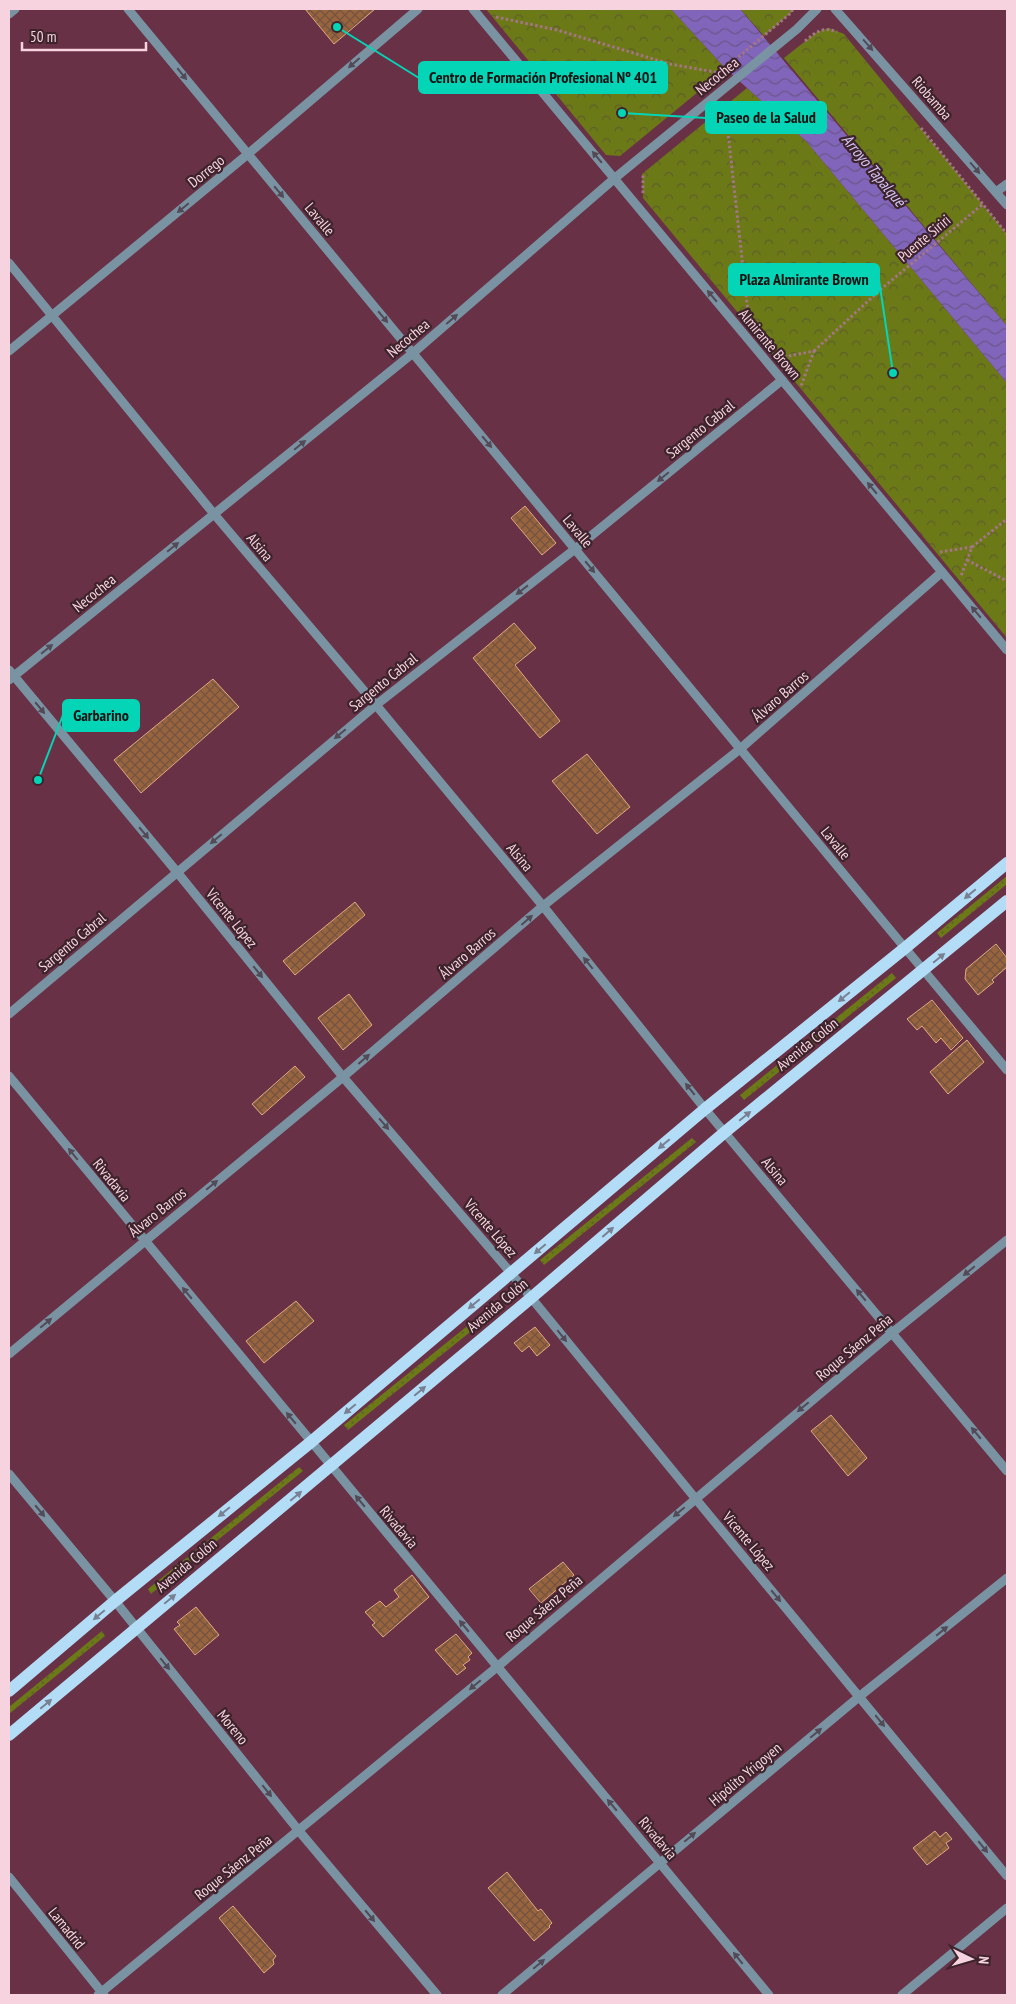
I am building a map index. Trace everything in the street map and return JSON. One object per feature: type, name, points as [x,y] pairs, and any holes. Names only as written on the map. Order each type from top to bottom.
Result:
[{"type":"main road","name":"Avenida Colón","points":[[9,1691],[115,1601],[311,1442],[705,1109],[1007,863]]},
{"type":"main road","name":"Avenida Colón","points":[[9,1735],[531,1298],[724,1132],[1007,902]]},
{"type":"street","points":[[9,14],[15,9]]},
{"type":"street","name":"Lavalle","points":[[128,9],[1007,1070]]},
{"type":"street","name":"Dorrego","points":[[9,351],[248,154],[418,9]]},
{"type":"street","name":"Almirante Brown","points":[[473,9],[1007,650]]},
{"type":"street","name":"Necochea","points":[[10,675],[214,514],[413,353],[615,178],[732,80],[797,29],[817,9]]},
{"type":"street","name":"Riobamba","points":[[836,9],[1007,205]]},
{"type":"street","points":[[996,192],[1007,184]]},
{"type":"street","name":"Alsina","points":[[9,263],[214,514],[543,906],[724,1132],[1007,1471]]},
{"type":"street","name":"Sargento Cabral","points":[[9,1014],[376,705],[575,549],[782,380]]},
{"type":"street","name":"Álvaro Barros","points":[[9,1354],[343,1077],[543,906],[740,749],[942,572]]},
{"type":"street","name":"Vicente López","points":[[10,675],[176,872],[343,1077],[512,1272],[531,1298],[1007,1876]]},
{"type":"street","name":"Rivadavia","points":[[9,1076],[769,1995]]},
{"type":"street","name":"Roque Sáenz Peña","points":[[101,1994],[497,1667],[892,1333],[1007,1240]]},
{"type":"street","name":"Moreno","points":[[9,1474],[115,1601],[299,1831],[437,1995]]},
{"type":"street","name":"Hipólito Yrigoyen","points":[[502,1995],[860,1696],[1007,1578]]},
{"type":"street","name":"Lamadrid","points":[[9,1877],[101,1994]]},
{"type":"street","points":[[902,1995],[1007,1908]]},
{"type":"path","points":[[698,91],[776,26],[792,12],[792,9]]},
{"type":"path","points":[[498,23],[492,16],[557,30],[670,64],[721,73]]},
{"type":"path","points":[[802,43],[817,32],[829,28],[844,34]]},
{"type":"path","points":[[717,112],[732,100]]},
{"type":"path","points":[[725,106],[750,327],[743,320]]},
{"type":"path","points":[[916,122],[1007,234]]},
{"type":"path","points":[[643,198],[642,174],[650,168]]},
{"type":"path","name":"Puente Siriri","points":[[814,351],[880,290],[983,204]]},
{"type":"path","points":[[782,366],[776,359],[814,351]]},
{"type":"path","points":[[794,381],[800,388],[814,351]]},
{"type":"path","points":[[942,560],[937,553],[972,548],[1007,519]]},
{"type":"path","points":[[954,573],[959,580],[972,548]]},
{"type":"path","points":[[968,560],[1007,580]]},
{"type":"green space","points":[[486,9],[671,9],[726,69],[620,156],[606,155]]},
{"type":"green space","points":[[740,9],[792,9],[792,12],[764,36]]},
{"type":"green space","points":[[829,28],[844,34],[1007,234],[1007,326],[784,58],[817,32]]},
{"type":"green space","points":[[747,88],[806,141],[1007,383],[1007,638],[643,198],[642,174]]},
{"type":"green space","points":[[1007,876],[1007,884],[941,938],[937,933]]},
{"type":"green space","points":[[892,973],[896,978],[744,1100],[740,1095]]},
{"type":"green space","points":[[692,1138],[696,1142],[544,1265],[540,1260]]},
{"type":"green space","points":[[496,1303],[500,1308],[348,1430],[344,1425]]},
{"type":"green space","points":[[299,1467],[303,1471],[151,1594],[148,1589]]},
{"type":"green space","points":[[102,1631],[105,1636],[9,1714],[9,1707]]},
{"type":"water","name":"Arroyo Tapalqué","points":[[671,9],[740,9],[1007,326],[1007,383],[806,141],[726,69]]},
{"type":"building","points":[[305,9],[375,9],[334,44]]},
{"type":"building","points":[[525,506],[556,543],[542,555],[511,518]]},
{"type":"building","points":[[514,623],[536,648],[515,665],[560,721],[540,738],[473,658]]},
{"type":"building","points":[[213,679],[239,707],[141,793],[114,760]]},
{"type":"building","points":[[587,754],[630,807],[597,834],[552,781]]},
{"type":"building","points":[[355,902],[365,915],[295,975],[283,961]]},
{"type":"building","points":[[996,944],[1007,958],[1007,967],[992,980],[994,982],[978,995],[965,979],[966,969]]},
{"type":"building","points":[[349,994],[372,1025],[343,1050],[318,1018]]},
{"type":"building","points":[[932,1000],[963,1038],[951,1050],[941,1038],[936,1043],[922,1026],[917,1030],[907,1019]]},
{"type":"building","points":[[967,1040],[984,1062],[948,1094],[930,1072]]},
{"type":"building","points":[[295,1066],[305,1077],[262,1115],[252,1104]]},
{"type":"building","points":[[296,1301],[314,1321],[264,1363],[246,1341]]},
{"type":"building","points":[[535,1327],[550,1345],[537,1356],[529,1346],[522,1352],[514,1343]]},
{"type":"building","points":[[831,1415],[867,1458],[848,1476],[811,1431]]},
{"type":"building","points":[[563,1562],[574,1575],[541,1603],[529,1589]]},
{"type":"building","points":[[412,1575],[429,1597],[383,1637],[372,1625],[375,1623],[365,1612],[380,1601],[386,1607],[399,1597],[394,1590]]},
{"type":"building","points":[[196,1607],[219,1635],[195,1655],[174,1629],[180,1625],[177,1622]]},
{"type":"building","points":[[456,1634],[472,1653],[468,1657],[470,1660],[463,1665],[466,1668],[457,1675],[435,1650]]},
{"type":"building","points":[[935,1831],[940,1837],[946,1832],[952,1839],[946,1843],[949,1848],[927,1865],[913,1848]]},
{"type":"building","points":[[507,1872],[538,1911],[541,1909],[552,1923],[534,1941],[488,1888]]},
{"type":"building","points":[[233,1906],[276,1956],[273,1960],[274,1964],[264,1973],[219,1918]]},
{"type":"place","name":"Centro de Formación Profesional Nº 401","points":[[337,27]]},
{"type":"place","name":"Paseo de la Salud","points":[[622,113]]},
{"type":"place","name":"Plaza Almirante Brown","points":[[893,373]]},
{"type":"place","name":"Garbarino","points":[[38,780]]}]
